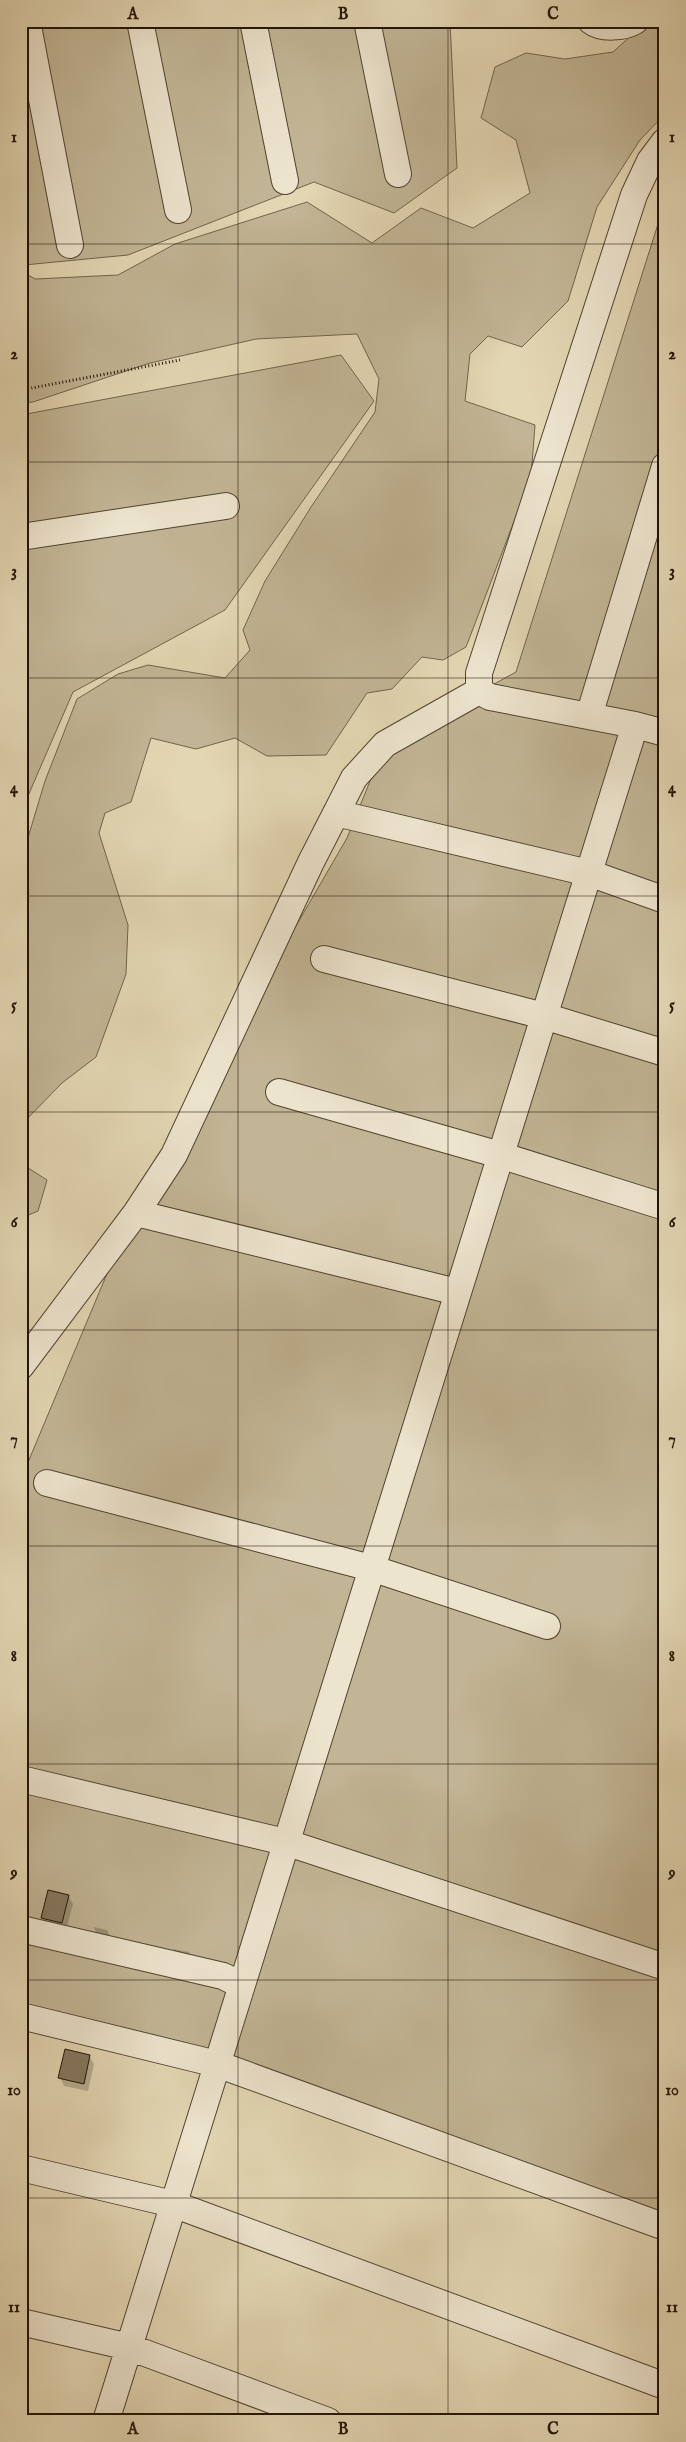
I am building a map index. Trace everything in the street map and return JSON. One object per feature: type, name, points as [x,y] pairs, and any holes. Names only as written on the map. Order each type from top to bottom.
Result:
[{"type":"street","points":[[27,21],[70,245]]},
{"type":"street","points":[[140,21],[178,210]]},
{"type":"street","points":[[253,21],[285,181]]},
{"type":"street","points":[[367,21],[398,174]]},
{"type":"street","points":[[590,21],[596,26],[628,26],[635,21]]},
{"type":"street","points":[[479,691],[479,673],[634,195],[660,159]]},
{"type":"street","points":[[589,716],[665,466]]},
{"type":"street","points":[[21,537],[226,506]]},
{"type":"street","points":[[479,691],[490,697],[635,725],[665,734]]},
{"type":"street","points":[[21,1366],[136,1214],[174,1155],[354,778],[385,744],[479,691]]},
{"type":"street","points":[[106,2421],[285,1842],[635,725]]},
{"type":"street","points":[[336,813],[589,873],[665,900]]},
{"type":"street","points":[[324,959],[544,1016],[665,1053]]},
{"type":"street","points":[[279,1092],[500,1155],[665,1207]]},
{"type":"street","points":[[136,1214],[457,1292]]},
{"type":"street","points":[[47,1483],[371,1568],[546,1626]]},
{"type":"street","points":[[21,1779],[285,1842],[665,1967]]},
{"type":"street","points":[[21,1930],[223,1976],[241,1985]]},
{"type":"street","points":[[21,2016],[217,2064],[665,2227]]},
{"type":"street","points":[[21,2168],[173,2204],[665,2386]]},
{"type":"street","points":[[21,2322],[129,2348],[328,2421]]},
{"type":"path","points":[[21,390],[180,360]]},
{"type":"shaded area","points":[[21,21],[450,21],[457,168],[394,213],[314,182],[128,255],[21,264]]},
{"type":"shaded area","points":[[647,21],[665,21],[665,114],[640,140],[597,207],[568,301],[522,347],[488,336],[470,354],[465,401],[535,425],[531,477],[466,647],[443,660],[422,657],[392,689],[367,693],[326,755],[267,756],[235,738],[196,749],[151,738],[131,802],[105,813],[99,833],[128,925],[126,974],[96,1057],[62,1083],[21,1125],[21,861],[45,781],[77,699],[118,674],[148,665],[225,678],[250,650],[243,630],[265,581],[311,507],[375,412],[379,379],[357,334],[256,339],[150,363],[33,402],[21,403],[21,271],[35,279],[118,275],[175,244],[307,202],[372,243],[421,208],[473,228],[530,193],[516,140],[481,118],[495,67],[526,53],[565,59],[613,52]]},
{"type":"shaded area","points":[[665,202],[665,2232],[84,2031],[21,2016],[21,1479],[140,1195],[347,838],[385,744],[516,672]]},
{"type":"shaded area","points":[[341,355],[374,401],[225,610],[73,692],[21,812],[21,415]]},
{"type":"shaded area","points":[[21,1151],[22,1164],[47,1180],[38,1211],[21,1218]]},
{"type":"building","points":[[48,1890],[69,1895],[62,1923],[41,1918]]},
{"type":"building","points":[[65,2049],[90,2055],[84,2084],[58,2078]]}]
